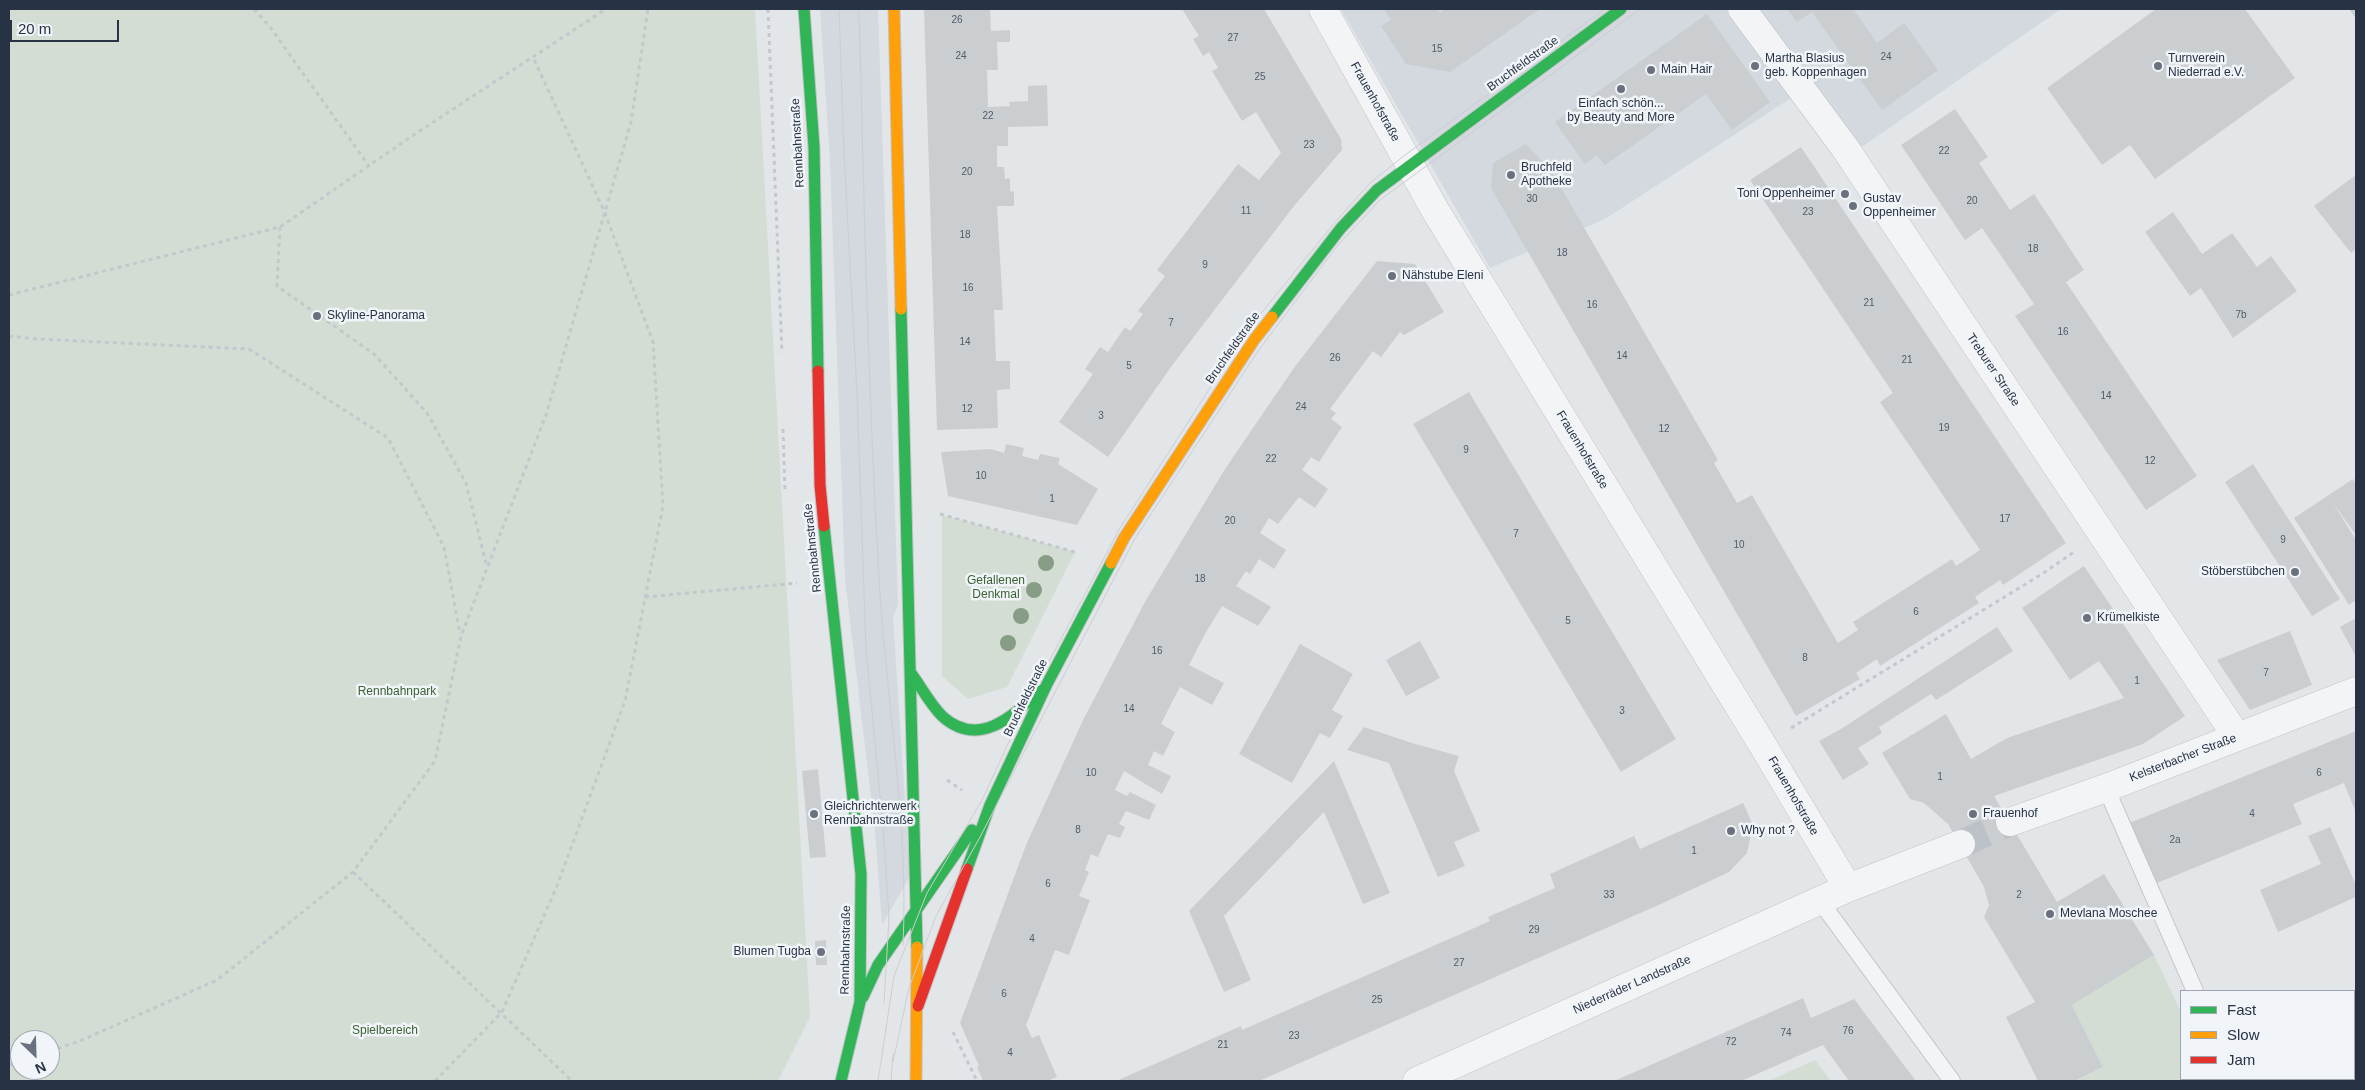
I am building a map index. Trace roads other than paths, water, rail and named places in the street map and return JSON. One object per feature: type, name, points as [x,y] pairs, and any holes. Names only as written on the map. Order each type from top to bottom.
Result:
[{"type":"main road","name":"Rennbahnstraße","points":[[804,9],[814,147],[820,485],[861,874],[860,1002],[841,1081]]},
{"type":"main road","points":[[894,9],[918,1006],[916,1081]]},
{"type":"main road","name":"Bruchfeldstraße","points":[[918,1006],[990,805],[1047,684],[1124,538],[1254,340],[1341,228],[1377,190],[1621,9]]},
{"type":"main road","points":[[910,672],[943,717],[968,732],[991,729],[1047,684]]},
{"type":"main road","name":"Bruchfeldstraße","points":[[860,1002],[878,965],[990,805]]},
{"type":"street","name":"Frauenhofstraße","points":[[1323,9],[1435,210],[1848,888]]},
{"type":"street","name":"Treburer Straße","points":[[1742,9],[1845,148],[2237,736]]},
{"type":"street","name":"Kelsterbacher Straße","points":[[2010,822],[2106,788],[2356,691]]},
{"type":"street","points":[[1848,888],[1961,844]]},
{"type":"street","name":"Niederräder Landstraße","points":[[1417,1081],[1848,888]]},
{"type":"lane","points":[[2106,788],[2195,990]]},
{"type":"lane","points":[[1820,901],[1952,1081]]},
{"type":"tunnel","points":[[1961,844],[2010,822]]},
{"type":"tram line","points":[[839,9],[844,154],[857,393],[866,649],[883,826],[889,918],[884,1003]]},
{"type":"tram line","points":[[859,9],[875,507],[882,624],[903,853],[903,945]]},
{"type":"tram line","points":[[878,1081],[894,976],[927,893],[982,800],[1027,703],[1120,528],[1246,332],[1336,221],[1370,183],[1405,155],[1605,9]]},
{"type":"tram line","points":[[893,1062],[909,988],[936,916],[980,837],[1134,540],[1258,351],[1338,245],[1380,200],[1640,9]]},
{"type":"tram line","points":[[891,1081],[893,1054]]},
{"type":"place","name":"Martha Blasius geb. Koppenhagen","points":[[1755,66]]},
{"type":"place","name":"Turnverein Niederrad e.V.","points":[[2158,66]]},
{"type":"place","name":"Main Hair","points":[[1651,70]]},
{"type":"place","name":"Einfach schön... by Beauty and More","points":[[1621,89]]},
{"type":"place","name":"Bruchfeld Apotheke","points":[[1511,175]]},
{"type":"place","name":"Toni Oppenheimer","points":[[1845,194]]},
{"type":"place","name":"Gustav Oppenheimer","points":[[1853,206]]},
{"type":"place","name":"Nähstube Eleni","points":[[1392,276]]},
{"type":"place","name":"Skyline-Panorama","points":[[317,316]]},
{"type":"place","name":"Stöberstübchen","points":[[2295,572]]},
{"type":"place","name":"Krümelkiste","points":[[2087,618]]},
{"type":"place","name":"Gleichrichterwerk Rennbahnstraße","points":[[814,814]]},
{"type":"place","name":"Frauenhof","points":[[1973,814]]},
{"type":"place","name":"Why not ?","points":[[1731,831]]},
{"type":"place","name":"Mevlana Moschee","points":[[2050,914]]},
{"type":"place","name":"Blumen Tugba","points":[[821,952]]},
{"type":"park label","name":"Gefallenen Denkmal","points":[[996,588]]},
{"type":"park label","name":"Rennbahnpark","points":[[397,692]]},
{"type":"park label","name":"Spielbereich","points":[[385,1031]]}]
